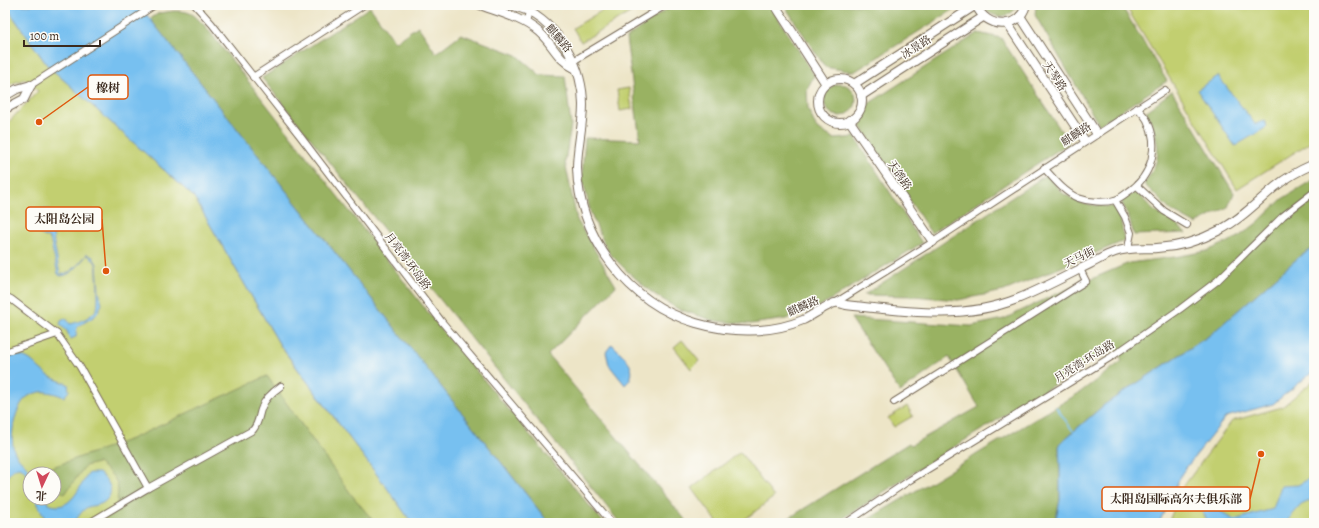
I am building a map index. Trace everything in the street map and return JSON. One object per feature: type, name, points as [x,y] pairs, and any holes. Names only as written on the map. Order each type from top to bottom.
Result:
[{"type":"street","points":[[5,96],[17,89],[31,85],[155,5]]},
{"type":"street","name":"月亮湾·环岛路","points":[[195,5],[212,24],[442,322],[612,523]]},
{"type":"street","points":[[253,77],[364,5]]},
{"type":"street","name":"麒麟路","points":[[480,5],[526,23],[534,28],[545,38],[558,56],[572,65]]},
{"type":"street","name":"麒麟路","points":[[510,5],[530,8],[557,36],[568,50],[572,65],[581,84],[583,103],[577,168],[580,196],[583,209],[591,229],[604,254],[620,275],[662,308],[684,319],[709,326],[737,330],[761,330],[782,326],[803,320],[835,303],[933,242],[1165,90]]},
{"type":"street","points":[[572,65],[666,5]]},
{"type":"street","points":[[776,5],[826,84]]},
{"type":"street","points":[[976,5],[983,17],[990,22],[999,24],[1007,23],[1020,16],[1026,5]]},
{"type":"street","name":"冰景路","points":[[854,84],[976,5]]},
{"type":"street","points":[[526,23],[530,8]]},
{"type":"street","name":"天琴路","points":[[1020,16],[1097,134]]},
{"type":"street","name":"冰景路","points":[[861,96],[983,17]]},
{"type":"street","name":"天琴路","points":[[1007,23],[1085,141]]},
{"type":"street","points":[[837,79],[843,79],[854,84],[859,90],[862,103],[860,110],[855,116],[843,122],[836,122],[824,115],[818,102],[821,89],[826,84],[837,79]]},
{"type":"street","points":[[5,109],[24,99],[31,85]]},
{"type":"street","points":[[1044,168],[1056,181],[1077,198],[1088,201],[1102,202],[1116,200],[1137,186],[1146,175],[1151,162],[1153,147],[1146,119],[1137,108]]},
{"type":"street","name":"天鸽路","points":[[849,120],[933,242]]},
{"type":"street","name":"天马街","points":[[835,303],[935,313],[972,312],[992,308],[1017,299],[1114,252],[1128,248],[1158,248],[1179,245],[1201,239],[1235,221],[1276,186],[1292,175],[1314,164]]},
{"type":"street","points":[[1137,186],[1164,211],[1186,225]]},
{"type":"street","name":"月亮湾·环岛路","points":[[846,523],[910,480],[1111,357],[1180,309],[1217,281],[1282,216],[1314,192]]},
{"type":"street","points":[[1116,200],[1131,233],[1128,248]]},
{"type":"street","points":[[894,402],[1086,281],[1080,269]]},
{"type":"street","points":[[5,296],[16,302],[57,334],[80,367],[148,488]]},
{"type":"street","points":[[5,352],[57,334]]},
{"type":"street","points":[[89,523],[148,488],[253,430],[258,423],[262,405],[272,393],[281,386]]},
{"type":"green space","points":[[5,5],[47,65],[194,197],[281,347],[412,523],[5,523],[5,126],[38,91],[25,79],[5,86]]},
{"type":"green space","points":[[611,5],[643,5],[581,42],[573,28]]},
{"type":"green space","points":[[673,5],[770,5],[814,75],[807,90],[808,109],[817,129],[835,139],[855,137],[922,243],[822,305],[786,319],[751,324],[715,321],[678,309],[651,292],[627,271],[608,252],[591,214],[582,177],[585,138],[640,140],[626,38]]},
{"type":"green space","points":[[784,5],[961,5],[854,72],[825,67]]},
{"type":"green space","points":[[982,5],[1018,5],[1015,10],[1005,16],[995,16],[986,10]]},
{"type":"green space","points":[[1036,5],[1121,5],[1167,81],[1099,125],[1035,15]]},
{"type":"green space","points":[[1125,5],[1314,5],[1314,140],[1237,189]]},
{"type":"green space","points":[[370,7],[395,42],[418,26],[436,53],[461,34],[517,55],[540,75],[565,76],[571,125],[565,162],[577,220],[616,286],[548,355],[688,523],[620,523],[262,78]]},
{"type":"green space","points":[[174,11],[192,14],[206,27],[441,329],[604,523],[549,523],[150,19],[159,13]]},
{"type":"green space","points":[[978,33],[1001,38],[1069,143],[931,233],[861,126],[868,104]]},
{"type":"green space","points":[[840,84],[851,89],[856,100],[851,111],[840,116],[829,111],[824,100],[829,89]]},
{"type":"green space","points":[[629,88],[632,109],[620,111],[617,90]]},
{"type":"green space","points":[[1172,91],[1234,193],[1228,207],[1196,224],[1170,210],[1144,184],[1150,176],[1157,160],[1158,153],[1158,146],[1152,124],[1146,111]]},
{"type":"green space","points":[[1046,175],[1064,194],[1083,204],[1114,207],[1121,221],[1124,241],[1004,291],[958,300],[913,296],[864,295]]},
{"type":"green space","points":[[1314,179],[1314,248],[1299,257],[1210,335],[1104,405],[1059,444],[1060,500],[1055,523],[862,523],[1079,393],[1122,361],[1116,346],[925,465],[836,523],[781,523],[909,443],[911,445],[979,407],[949,357],[900,392],[851,318],[971,326],[1004,319],[1054,295],[1129,263],[1207,251],[1237,238],[1257,223],[1282,199]]},
{"type":"green space","points":[[1136,191],[1153,210],[1172,221],[1186,233],[1134,235],[1129,218],[1121,201]]},
{"type":"green space","points":[[682,340],[699,361],[691,369],[674,347]]},
{"type":"green space","points":[[267,376],[351,494],[375,523],[100,523],[116,511],[118,488],[115,479],[98,463],[85,466],[65,494],[62,492],[62,466],[55,466],[131,439]]},
{"type":"green space","points":[[1314,380],[1314,523],[1168,523],[1183,487],[1232,421],[1282,407]]},
{"type":"green space","points":[[907,406],[913,416],[894,427],[888,418]]},
{"type":"green space","points":[[740,452],[774,497],[740,523],[718,523],[692,488]]},
{"type":"water","points":[[5,5],[139,5],[549,523],[412,523],[280,345],[194,197],[47,65]]},
{"type":"water","points":[[1218,76],[1255,124],[1265,121],[1267,127],[1235,146],[1197,90]]},
{"type":"water","points":[[35,210],[50,210],[60,274],[68,273],[87,254],[93,257],[97,264],[99,291],[102,304],[95,316],[77,327],[76,337],[70,339],[67,331],[60,325],[61,321],[66,318],[70,324],[77,322],[85,319],[97,308],[98,294],[96,264],[87,255],[79,265],[68,274],[60,276],[58,274],[50,239],[33,231]]},
{"type":"water","points":[[1314,248],[1314,371],[1273,404],[1226,417],[1182,473],[1159,523],[1055,523],[1060,500],[1059,444],[1104,405],[1210,335],[1299,257]]},
{"type":"water","points":[[612,344],[629,363],[631,369],[632,374],[625,385],[609,365],[606,352]]},
{"type":"water","points":[[13,355],[29,359],[50,376],[68,384],[69,391],[64,397],[46,392],[33,394],[25,399],[20,405],[15,418],[12,441],[15,453],[26,466],[22,466],[22,469],[19,467],[13,470],[5,480],[5,357]]},
{"type":"water","points":[[89,473],[99,473],[108,483],[111,490],[108,498],[104,502],[86,508],[74,523],[47,523],[39,506],[62,506],[73,498]]},
{"type":"water","points":[[1314,476],[1314,499],[1301,505],[1287,521],[1283,523],[1209,523],[1200,508],[1210,504],[1234,520],[1273,509],[1281,486],[1298,485]]},
{"type":"waterway","points":[[1056,407],[1073,431]]},
{"type":"place","name":"橡树","points":[[39,122]]},
{"type":"place","name":"太阳岛公园","points":[[106,271]]},
{"type":"place","name":"太阳岛国际高尔夫俱乐部","points":[[1261,454]]}]
